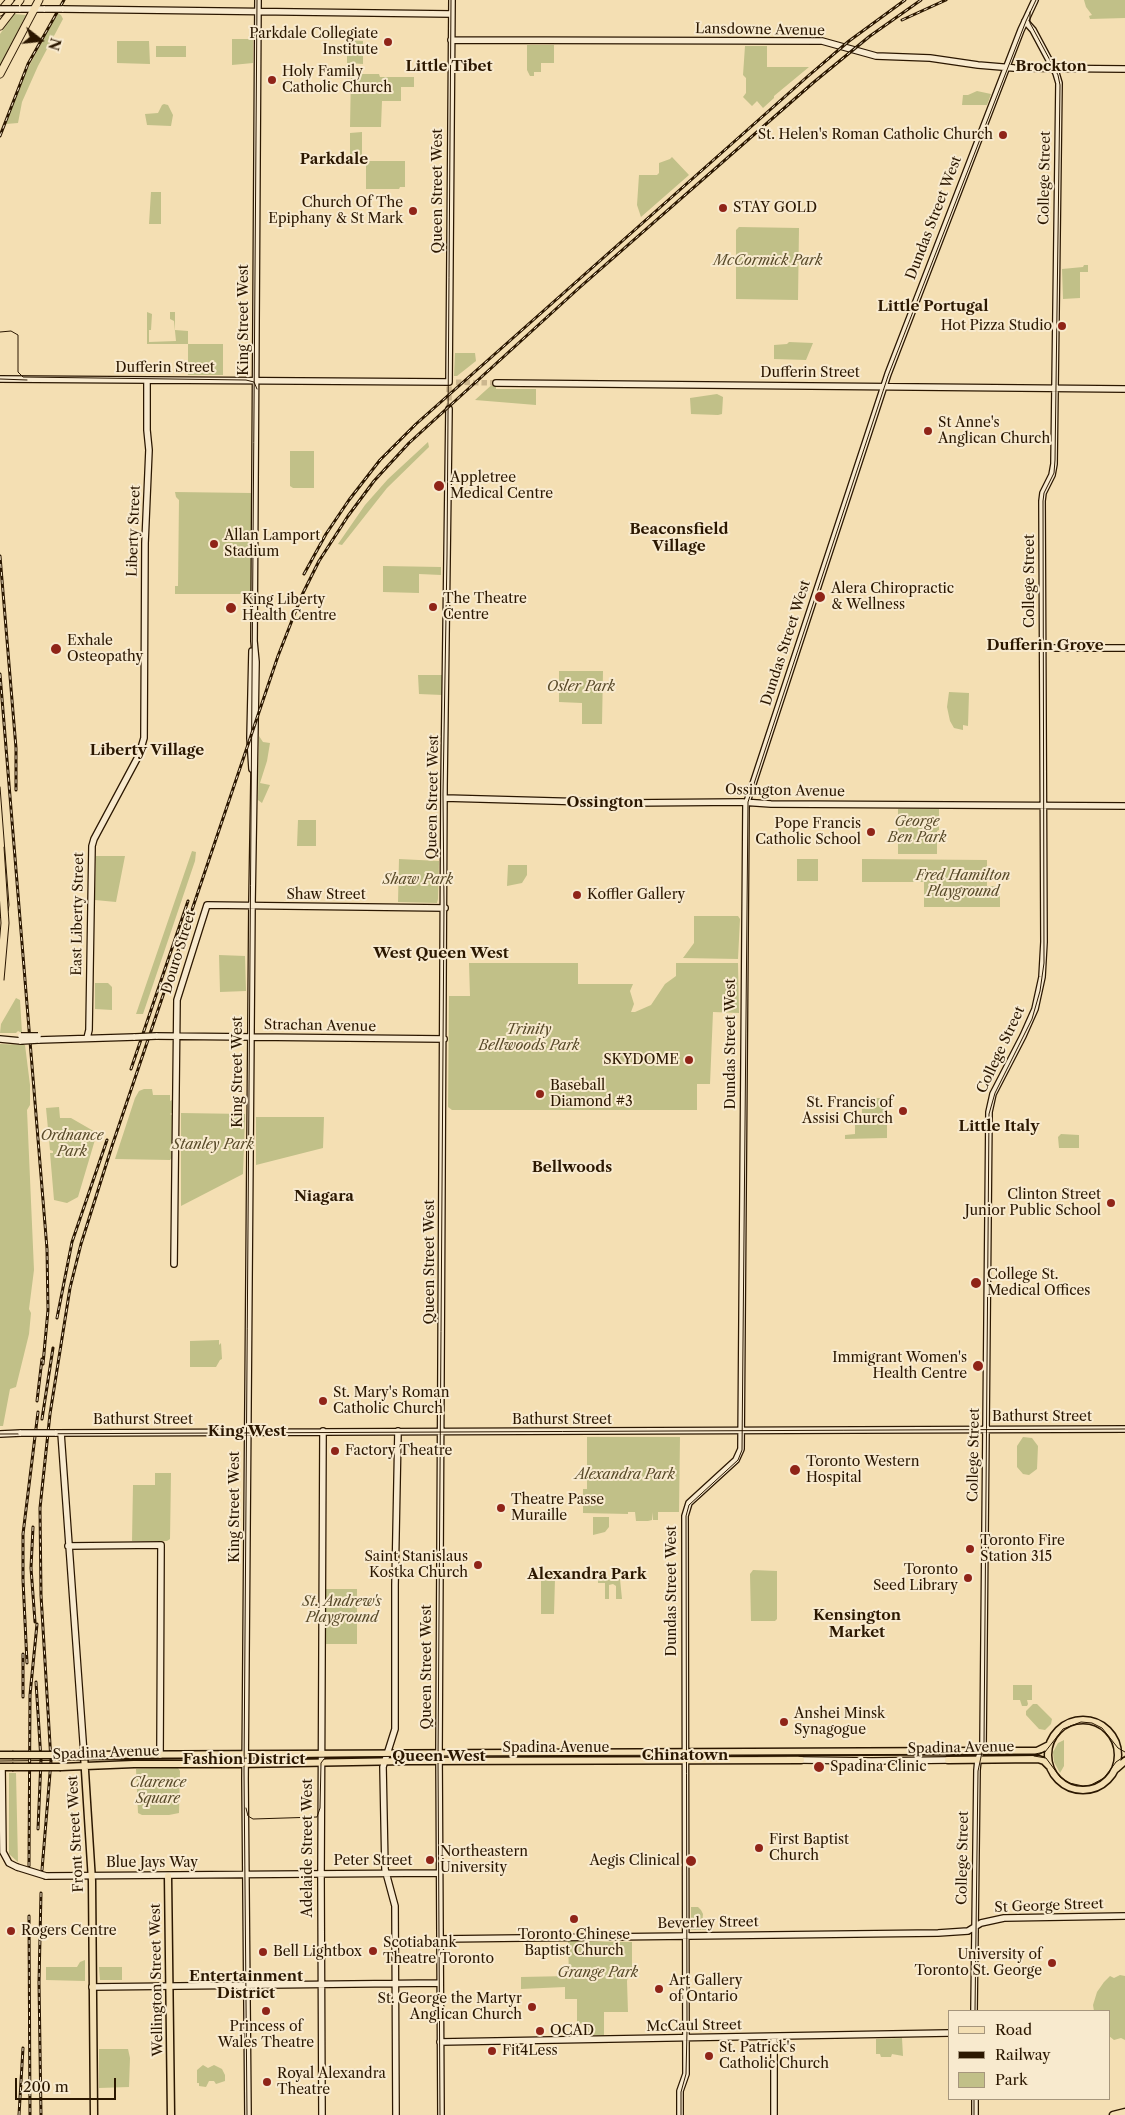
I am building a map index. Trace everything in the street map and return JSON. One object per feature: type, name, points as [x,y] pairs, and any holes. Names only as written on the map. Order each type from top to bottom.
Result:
[{"type":"highway","points":[[0,10],[10,0]]},
{"type":"highway","points":[[0,26],[20,0]]},
{"type":"highway","points":[[0,74],[39,3]]},
{"type":"highway","points":[[0,847],[5,923],[0,980]]},
{"type":"main road","name":"King Street West","points":[[248,2115],[245,1754],[253,779],[250,738],[254,641],[258,0]]},
{"type":"main road","name":"Queen Street West","points":[[449,382],[452,0]]},
{"type":"main road","name":"Dundas Street West","points":[[680,2115],[680,2091],[686,2074],[685,1513],[691,1501],[739,1457],[741,1431],[747,803],[884,386],[1025,21],[1035,0]]},
{"type":"main road","points":[[0,10],[19,9],[39,3],[46,9],[451,14]]},
{"type":"main road","name":"College Street","points":[[974,2010],[978,1760],[981,1751],[980,1723],[983,1701],[989,1112],[993,1094],[1029,1024],[1040,988],[1044,942],[1042,496],[1054,467],[1059,82],[1054,68],[1030,24],[1025,21]]},
{"type":"main road","name":"Lansdowne Avenue","points":[[451,40],[822,42],[876,56],[919,57],[1007,68],[1125,69]]},
{"type":"main road","name":"Dufferin Street","points":[[0,379],[449,382]]},
{"type":"main road","name":"Liberty Street","points":[[144,682],[146,492],[149,467],[147,380]]},
{"type":"main road","name":"Dufferin Street","points":[[496,383],[1125,389]]},
{"type":"main road","name":"Queen Street West","points":[[441,2115],[439,1752],[445,908],[444,798],[449,409]]},
{"type":"main road","points":[[1043,648],[1125,648]]},
{"type":"main road","name":"East Liberty Street","points":[[87,1038],[89,1030],[92,846],[143,745],[144,682]]},
{"type":"main road","name":"Ossington Avenue","points":[[444,798],[609,803],[1125,806]]},
{"type":"main road","name":"Shaw Street","points":[[207,905],[445,908]]},
{"type":"main road","name":"Douro Street","points":[[176,1036],[178,992],[207,905]]},
{"type":"main road","name":"Strachan Avenue","points":[[1,1039],[156,1036],[444,1039]]},
{"type":"main road","points":[[174,1264],[176,1036]]},
{"type":"main road","name":"Bathurst Street","points":[[0,1434],[1125,1429]]},
{"type":"main road","points":[[396,2115],[395,1906],[386,1873],[384,1762],[395,1729],[394,1585],[398,1431]]},
{"type":"main road","name":"Adelaide Street West","points":[[322,2115],[321,1753],[323,1432]]},
{"type":"main road","name":"Front Street West","points":[[58,1433],[86,1766],[92,1876],[94,2115]]},
{"type":"main road","points":[[68,1546],[161,1545],[160,1755]]},
{"type":"main road","points":[[1082,1720],[1094,1722],[1110,1733],[1116,1744],[1119,1755],[1115,1770],[1111,1777],[1094,1789],[1072,1789],[1061,1783],[1050,1767],[1049,1745],[1053,1737],[1062,1728],[1073,1722],[1082,1720]]},
{"type":"main road","points":[[1116,1744],[1125,1749]]},
{"type":"main road","name":"Spadina Avenue","points":[[0,1755],[1037,1751],[1049,1745]]},
{"type":"main road","name":"Spadina Avenue","points":[[1,1767],[439,1761],[801,1760],[872,1762],[1038,1759],[1044,1761],[1050,1767]]},
{"type":"main road","points":[[1115,1770],[1125,1761]]},
{"type":"main road","name":"Blue Jays Way","points":[[1,1767],[4,1854],[8,1863],[17,1867],[46,1876],[246,1875]]},
{"type":"main road","name":"Peter Street","points":[[246,1875],[440,1873]]},
{"type":"main road","name":"Wellington Street West","points":[[168,1876],[171,2115]]},
{"type":"main road","name":"St George Street","points":[[975,1927],[981,1923],[1005,1918],[1125,1916]]},
{"type":"main road","name":"Beverley Street","points":[[440,1938],[923,1933],[968,1931],[975,1927]]},
{"type":"main road","points":[[92,1987],[440,1983]]},
{"type":"main road","name":"McCaul Street","points":[[440,2042],[948,2033]]},
{"type":"main road","points":[[774,2037],[774,2115]]},
{"type":"main road","points":[[975,2100],[975,2115]]},
{"type":"main road","points":[[1112,2115],[1125,2112]]},
{"type":"green space","points":[[1084,0],[1125,0],[1125,18],[1090,19],[1089,16],[1092,15],[1086,7]]},
{"type":"green space","points":[[57,13],[63,19],[38,66],[22,102],[18,123],[6,124],[21,82],[54,18],[57,17]]},
{"type":"green space","points":[[14,14],[26,15],[0,65],[0,34]]},
{"type":"green space","points":[[232,39],[253,39],[253,63],[232,65]]},
{"type":"green space","points":[[347,40],[363,41],[363,64],[347,63]]},
{"type":"green space","points":[[117,41],[149,41],[150,64],[117,63]]},
{"type":"green space","points":[[527,45],[554,45],[554,63],[541,63],[541,72],[534,72],[534,76],[530,76],[527,70]]},
{"type":"green space","points":[[156,46],[186,46],[186,57],[156,57]]},
{"type":"green space","points":[[745,46],[767,46],[767,67],[809,67],[774,96],[763,108],[757,101],[752,106],[743,97],[746,93],[746,78],[743,75]]},
{"type":"green space","name":"Parkdale Collegiate Institute","points":[[351,74],[379,74],[380,77],[414,77],[414,87],[401,87],[401,101],[382,101],[381,127],[350,127]]},
{"type":"green space","points":[[977,91],[991,94],[987,105],[962,105],[963,95]]},
{"type":"green space","points":[[164,104],[168,105],[173,115],[171,126],[147,125],[145,114],[158,113]]},
{"type":"green space","points":[[362,132],[362,160],[350,160],[350,133]]},
{"type":"green space","points":[[672,157],[689,175],[641,217],[637,205],[639,175],[657,175],[659,173],[659,163]]},
{"type":"green space","points":[[366,161],[405,161],[405,187],[400,187],[399,189],[366,189]]},
{"type":"green space","points":[[151,192],[161,192],[161,224],[149,224]]},
{"type":"green space","name":"McCormick Park","points":[[739,227],[799,228],[798,300],[736,299],[736,230]]},
{"type":"green space","points":[[1088,265],[1088,272],[1080,272],[1080,298],[1063,299],[1062,269],[1083,267]]},
{"type":"green space","points":[[147,312],[152,314],[149,342],[176,341],[174,321],[170,319],[170,312],[175,312],[175,330],[188,331],[188,344],[147,344]]},
{"type":"green space","points":[[789,342],[813,343],[806,360],[774,359],[774,345],[787,344]]},
{"type":"green space","points":[[188,344],[223,344],[223,375],[188,375]]},
{"type":"green space","points":[[455,353],[475,353],[476,361],[457,376],[454,376]]},
{"type":"green space","points":[[496,381],[496,389],[536,389],[536,405],[475,400]]},
{"type":"green space","points":[[717,394],[723,397],[722,414],[691,414],[690,398]]},
{"type":"green space","points":[[428,442],[429,447],[387,488],[342,545],[338,544],[365,505],[388,479]]},
{"type":"green space","points":[[290,451],[314,451],[314,488],[293,488],[290,486]]},
{"type":"green space","points":[[175,492],[251,493],[251,594],[175,594],[175,586],[178,586],[179,500]]},
{"type":"green space","points":[[383,566],[441,567],[441,575],[419,574],[419,593],[383,592]]},
{"type":"green space","name":"Osler Park","points":[[559,671],[603,671],[602,724],[582,724],[582,703],[559,702]]},
{"type":"green space","points":[[418,675],[442,675],[442,695],[419,694]]},
{"type":"green space","points":[[949,692],[969,693],[968,726],[963,725],[963,730],[954,728],[950,721],[947,707]]},
{"type":"green space","points":[[259,736],[263,742],[270,743],[260,783],[270,785],[262,803],[258,800]]},
{"type":"green space","name":"George Ben Park","points":[[898,809],[939,809],[937,854],[898,854]]},
{"type":"green space","points":[[298,820],[316,820],[316,846],[297,846]]},
{"type":"green space","points":[[192,851],[196,852],[195,861],[143,1014],[136,1014]]},
{"type":"green space","points":[[96,856],[125,856],[116,902],[95,900]]},
{"type":"green space","name":"Shaw Park","points":[[399,859],[439,861],[437,903],[398,902]]},
{"type":"green space","points":[[797,859],[818,859],[818,881],[797,881]]},
{"type":"green space","name":"Fred Hamilton Playground","points":[[862,859],[987,860],[987,886],[1000,886],[1000,907],[924,907],[924,882],[862,882]]},
{"type":"green space","points":[[508,865],[527,865],[527,875],[522,883],[507,886]]},
{"type":"green space","points":[[694,916],[738,916],[740,919],[738,959],[683,958],[694,943]]},
{"type":"green space","points":[[219,955],[245,956],[246,991],[220,992]]},
{"type":"green space","name":"Trinity Bellwoods Park","points":[[469,963],[578,963],[578,984],[633,984],[630,991],[634,1004],[631,1012],[635,1012],[651,1005],[665,984],[676,976],[676,963],[738,963],[739,1013],[713,1012],[710,1084],[697,1084],[697,1110],[452,1110],[448,1107],[449,996],[470,996]]},
{"type":"green space","points":[[95,983],[108,983],[112,987],[112,1010],[95,1009]]},
{"type":"green space","points":[[16,998],[20,1000],[22,1033],[18,1031],[16,1033],[0,1033],[1,1024]]},
{"type":"green space","points":[[0,1044],[25,1045],[30,1085],[30,1105],[27,1110],[34,1270],[29,1309],[31,1313],[29,1334],[16,1387],[10,1389],[3,1426],[0,1426]]},
{"type":"green space","points":[[152,1089],[153,1095],[170,1095],[170,1101],[172,1100],[172,1113],[170,1114],[172,1115],[172,1158],[170,1160],[115,1159],[135,1098],[139,1091]]},
{"type":"green space","points":[[862,1098],[886,1098],[887,1117],[862,1113]]},
{"type":"green space","name":"Ordnance Park","points":[[59,1107],[60,1118],[71,1118],[97,1133],[78,1197],[67,1203],[54,1200],[50,1153],[53,1153],[53,1151],[50,1150],[46,1108]]},
{"type":"green space","name":"Stanley Park","points":[[181,1113],[245,1114],[245,1118],[243,1174],[181,1206]]},
{"type":"green space","points":[[862,1115],[887,1118],[887,1138],[845,1139],[845,1135],[855,1134],[855,1121],[859,1121]]},
{"type":"green space","name":"Stanley Park","points":[[256,1117],[324,1117],[323,1148],[256,1165]]},
{"type":"green space","points":[[1061,1134],[1079,1135],[1079,1148],[1059,1148],[1058,1137]]},
{"type":"green space","points":[[219,1340],[219,1345],[221,1343],[222,1359],[216,1367],[190,1367],[190,1341]]},
{"type":"green space","name":"Alexandra Park","points":[[587,1437],[680,1437],[679,1512],[658,1512],[658,1520],[653,1520],[652,1512],[652,1520],[648,1521],[636,1521],[635,1512],[628,1512],[628,1514],[583,1513],[583,1489],[587,1489]]},
{"type":"green space","points":[[1023,1437],[1032,1438],[1038,1446],[1037,1469],[1029,1475],[1023,1474],[1017,1467],[1017,1446]]},
{"type":"green space","points":[[155,1473],[171,1473],[170,1539],[167,1541],[132,1541],[133,1485],[155,1485]]},
{"type":"green space","points":[[593,1517],[609,1517],[609,1527],[605,1532],[593,1535]]},
{"type":"green space","points":[[753,1570],[777,1571],[777,1619],[775,1621],[751,1621],[750,1574]]},
{"type":"green space","points":[[541,1579],[555,1579],[554,1614],[541,1614]]},
{"type":"green space","points":[[598,1579],[620,1579],[622,1599],[616,1599],[616,1586],[613,1584],[609,1585],[609,1599],[605,1599],[605,1583],[598,1583]]},
{"type":"green space","name":"St. Andrew's Playground","points":[[326,1589],[357,1589],[357,1644],[326,1644]]},
{"type":"green space","points":[[1013,1685],[1032,1685],[1032,1700],[1027,1700],[1027,1706],[1022,1706],[1020,1700],[1013,1700]]},
{"type":"green space","points":[[1033,1704],[1037,1704],[1052,1719],[1051,1724],[1045,1730],[1039,1729],[1026,1715],[1026,1711]]},
{"type":"green space","points":[[1064,1740],[1064,1766],[1060,1773],[1054,1762],[1053,1752],[1058,1743]]},
{"type":"green space","name":"Clarence Square","points":[[178,1768],[180,1771],[179,1813],[142,1815],[138,1813],[136,1769]]},
{"type":"green space","points":[[9,1773],[16,1773],[18,1862],[9,1854]]},
{"type":"green space","points":[[691,1907],[698,1907],[701,1910],[703,1914],[702,1925],[708,1926],[708,1930],[702,1930],[702,1927],[701,1930],[691,1930]]},
{"type":"green space","name":"Grange Park","points":[[568,1941],[632,1942],[632,1972],[629,1973],[627,1981],[628,2012],[604,2012],[604,2035],[586,2035],[586,2025],[577,2023],[577,1999],[565,1999],[565,1987],[521,1989],[521,1977],[569,1976]]},
{"type":"green space","points":[[85,1960],[85,1981],[46,1980],[46,1967],[77,1967],[80,1962]]},
{"type":"green space","points":[[99,1967],[122,1967],[122,1980],[100,1980]]},
{"type":"green space","points":[[1120,1975],[1125,1976],[1125,2040],[1121,2038],[1114,2040],[1110,2037],[1110,2010],[1094,2010],[1093,2005],[1097,1992],[1110,1976],[1114,1978]]},
{"type":"green space","points":[[902,2038],[903,2056],[892,2054],[891,2057],[881,2057],[880,2054],[876,2054],[876,2039]]},
{"type":"green space","points":[[99,2049],[128,2049],[130,2058],[129,2087],[99,2088]]},
{"type":"green space","points":[[203,2065],[208,2068],[214,2065],[222,2069],[225,2081],[216,2084],[214,2081],[209,2081],[206,2087],[199,2086],[199,2083],[197,2083],[197,2070]]},
{"type":"tunnel","points":[[449,409],[449,382],[496,383]]},
{"type":"tram line","points":[[247,2115],[244,1771],[257,0]]},
{"type":"tram line","points":[[440,2115],[438,1759],[444,904],[443,794],[447,556],[451,0]]},
{"type":"tram line","points":[[681,2115],[681,2092],[686,2074],[687,2031],[686,1516],[689,1505],[738,1460],[742,1450],[748,802],[888,376],[1026,21],[1036,0]]},
{"type":"tram line","points":[[975,2010],[978,1771],[984,1743],[989,1114],[995,1093],[1032,1019],[1040,991],[1044,963],[1043,501],[1044,493],[1054,473],[1055,460],[1060,85],[1058,75],[1030,23],[1030,12]]},
{"type":"tram line","points":[[0,332],[11,331],[18,335],[18,372],[23,377],[246,380],[254,382],[257,389]]},
{"type":"tram line","points":[[0,379],[27,380]]},
{"type":"tram line","points":[[0,787],[9,905],[8,911],[0,918]]},
{"type":"tram line","points":[[0,1434],[1125,1429]]},
{"type":"tram line","points":[[0,1761],[426,1756],[1035,1754],[1045,1752],[1063,1729],[1081,1722],[1092,1723],[1102,1728],[1118,1748],[1125,1752]]},
{"type":"tram line","points":[[1034,1756],[1046,1758],[1060,1777],[1069,1783],[1083,1786],[1091,1785],[1104,1778],[1116,1762],[1125,1756]]},
{"type":"tram line","points":[[246,1808],[248,1816],[253,1819],[317,1817],[320,1808],[321,1763],[324,1759],[329,1758]]},
{"type":"tram line","points":[[974,2100],[974,2115]]},
{"type":"railway","points":[[0,136],[28,64],[64,0]]},
{"type":"railway","points":[[304,574],[326,534],[349,500],[380,460],[416,424],[807,77],[849,41],[905,0]]},
{"type":"railway","points":[[42,1870],[51,1761],[41,1595],[40,1508],[50,1414],[70,1288],[81,1244],[112,1146],[278,656],[302,595],[319,561],[348,516],[374,481],[409,443],[579,288],[814,82],[870,36],[921,0]]},
{"type":"railway","points":[[902,20],[946,0]]},
{"type":"railway","points":[[0,556],[16,748],[16,790]]},
{"type":"railway","points":[[0,674],[47,1249],[48,1310],[43,1364]]},
{"type":"railway","points":[[131,1069],[188,901]]},
{"type":"railway","points":[[57,1318],[72,1242],[107,1140]]},
{"type":"railway","points":[[42,1419],[53,1348]]},
{"type":"railway","points":[[37,1401],[42,1359]]},
{"type":"railway","points":[[27,1663],[23,1534],[38,1412]]},
{"type":"railway","points":[[33,1527],[31,1568],[35,1622]]},
{"type":"railway","points":[[29,1866],[30,1695],[37,1624]]},
{"type":"railway","points":[[23,1654],[23,1697]]},
{"type":"railway","points":[[36,1682],[41,1760],[38,1829]]},
{"type":"railway","points":[[41,1893],[39,1982],[41,2115]]},
{"type":"railway","points":[[29,1916],[30,2115]]},
{"type":"railway","points":[[19,2115],[23,2048]]},
{"type":"place","name":"Parkdale Collegiate Institute","points":[[388,42]]},
{"type":"place","name":"Holy Family Catholic Church","points":[[272,80]]},
{"type":"place","name":"St. Helen's Roman Catholic Church","points":[[1003,135]]},
{"type":"place","name":"STAY GOLD","points":[[723,208]]},
{"type":"place","name":"Church Of The Epiphany & St Mark","points":[[413,211]]},
{"type":"place","name":"Hot Pizza Studio","points":[[1062,326]]},
{"type":"place","name":"St Anne's Anglican Church","points":[[928,431]]},
{"type":"place","name":"Appletree Medical Centre","points":[[439,486]]},
{"type":"place","name":"Allan Lamport Stadium","points":[[214,544]]},
{"type":"place","name":"Alera Chiropractic & Wellness","points":[[820,597]]},
{"type":"place","name":"The Theatre Centre","points":[[433,607]]},
{"type":"place","name":"King Liberty Health Centre","points":[[231,608]]},
{"type":"place","name":"Exhale Osteopathy","points":[[56,649]]},
{"type":"place","name":"Pope Francis Catholic School","points":[[871,832]]},
{"type":"place","name":"Koffler Gallery","points":[[577,895]]},
{"type":"place","name":"SKYDOME","points":[[689,1060]]},
{"type":"place","name":"Baseball Diamond #3","points":[[540,1094]]},
{"type":"place","name":"St. Francis of Assisi Church","points":[[903,1111]]},
{"type":"place","name":"Clinton Street Junior Public School","points":[[1111,1203]]},
{"type":"place","name":"College St. Medical Offices","points":[[976,1283]]},
{"type":"place","name":"Immigrant Women's Health Centre","points":[[978,1366]]},
{"type":"place","name":"St. Mary's Roman Catholic Church","points":[[323,1401]]},
{"type":"place","name":"Factory Theatre","points":[[335,1451]]},
{"type":"place","name":"Toronto Western Hospital","points":[[795,1470]]},
{"type":"place","name":"Theatre Passe Muraille","points":[[501,1508]]},
{"type":"place","name":"Toronto Fire Station 315","points":[[970,1549]]},
{"type":"place","name":"Saint Stanislaus Kostka Church","points":[[478,1565]]},
{"type":"place","name":"Toronto Seed Library","points":[[968,1578]]},
{"type":"place","name":"Anshei Minsk Synagogue","points":[[784,1722]]},
{"type":"place","name":"Spadina Clinic","points":[[819,1767]]},
{"type":"place","name":"First Baptist Church","points":[[759,1848]]},
{"type":"place","name":"Northeastern University","points":[[430,1860]]},
{"type":"place","name":"Aegis Clinical","points":[[691,1861]]},
{"type":"place","name":"Toronto Chinese Baptist Church","points":[[574,1919]]},
{"type":"place","name":"Rogers Centre","points":[[11,1931]]},
{"type":"place","name":"Scotiabank Theatre Toronto","points":[[373,1951]]},
{"type":"place","name":"Bell Lightbox","points":[[263,1952]]},
{"type":"place","name":"University of Toronto St. George","points":[[1052,1963]]},
{"type":"place","name":"Art Gallery of Ontario","points":[[659,1989]]},
{"type":"place","name":"St. George the Martyr Anglican Church","points":[[532,2007]]},
{"type":"place","name":"Princess of Wales Theatre","points":[[266,2011]]},
{"type":"place","name":"OCAD","points":[[540,2031]]},
{"type":"place","name":"Fit4Less","points":[[492,2051]]},
{"type":"place","name":"St. Patrick's Catholic Church","points":[[709,2056]]},
{"type":"place","name":"Royal Alexandra Theatre","points":[[267,2082]]},
{"type":"district","name":"Little Tibet","points":[[449,67]]},
{"type":"district","name":"Brockton","points":[[1051,67]]},
{"type":"district","name":"Parkdale","points":[[334,160]]},
{"type":"district","name":"Little Portugal","points":[[933,307]]},
{"type":"district","name":"Beaconsfield Village","points":[[679,538]]},
{"type":"district","name":"Dufferin Grove","points":[[1045,646]]},
{"type":"district","name":"Liberty Village","points":[[147,751]]},
{"type":"district","name":"Ossington","points":[[605,803]]},
{"type":"district","name":"West Queen West","points":[[441,954]]},
{"type":"district","name":"Little Italy","points":[[999,1127]]},
{"type":"district","name":"Bellwoods","points":[[572,1168]]},
{"type":"district","name":"Niagara","points":[[324,1197]]},
{"type":"district","name":"King West","points":[[247,1432]]},
{"type":"district","name":"Alexandra Park","points":[[587,1575]]},
{"type":"district","name":"Kensington Market","points":[[857,1624]]},
{"type":"district","name":"Chinatown","points":[[685,1756]]},
{"type":"district","name":"Queen West","points":[[439,1757]]},
{"type":"district","name":"Fashion District","points":[[244,1760]]},
{"type":"district","name":"Entertainment District","points":[[246,1986]]}]
